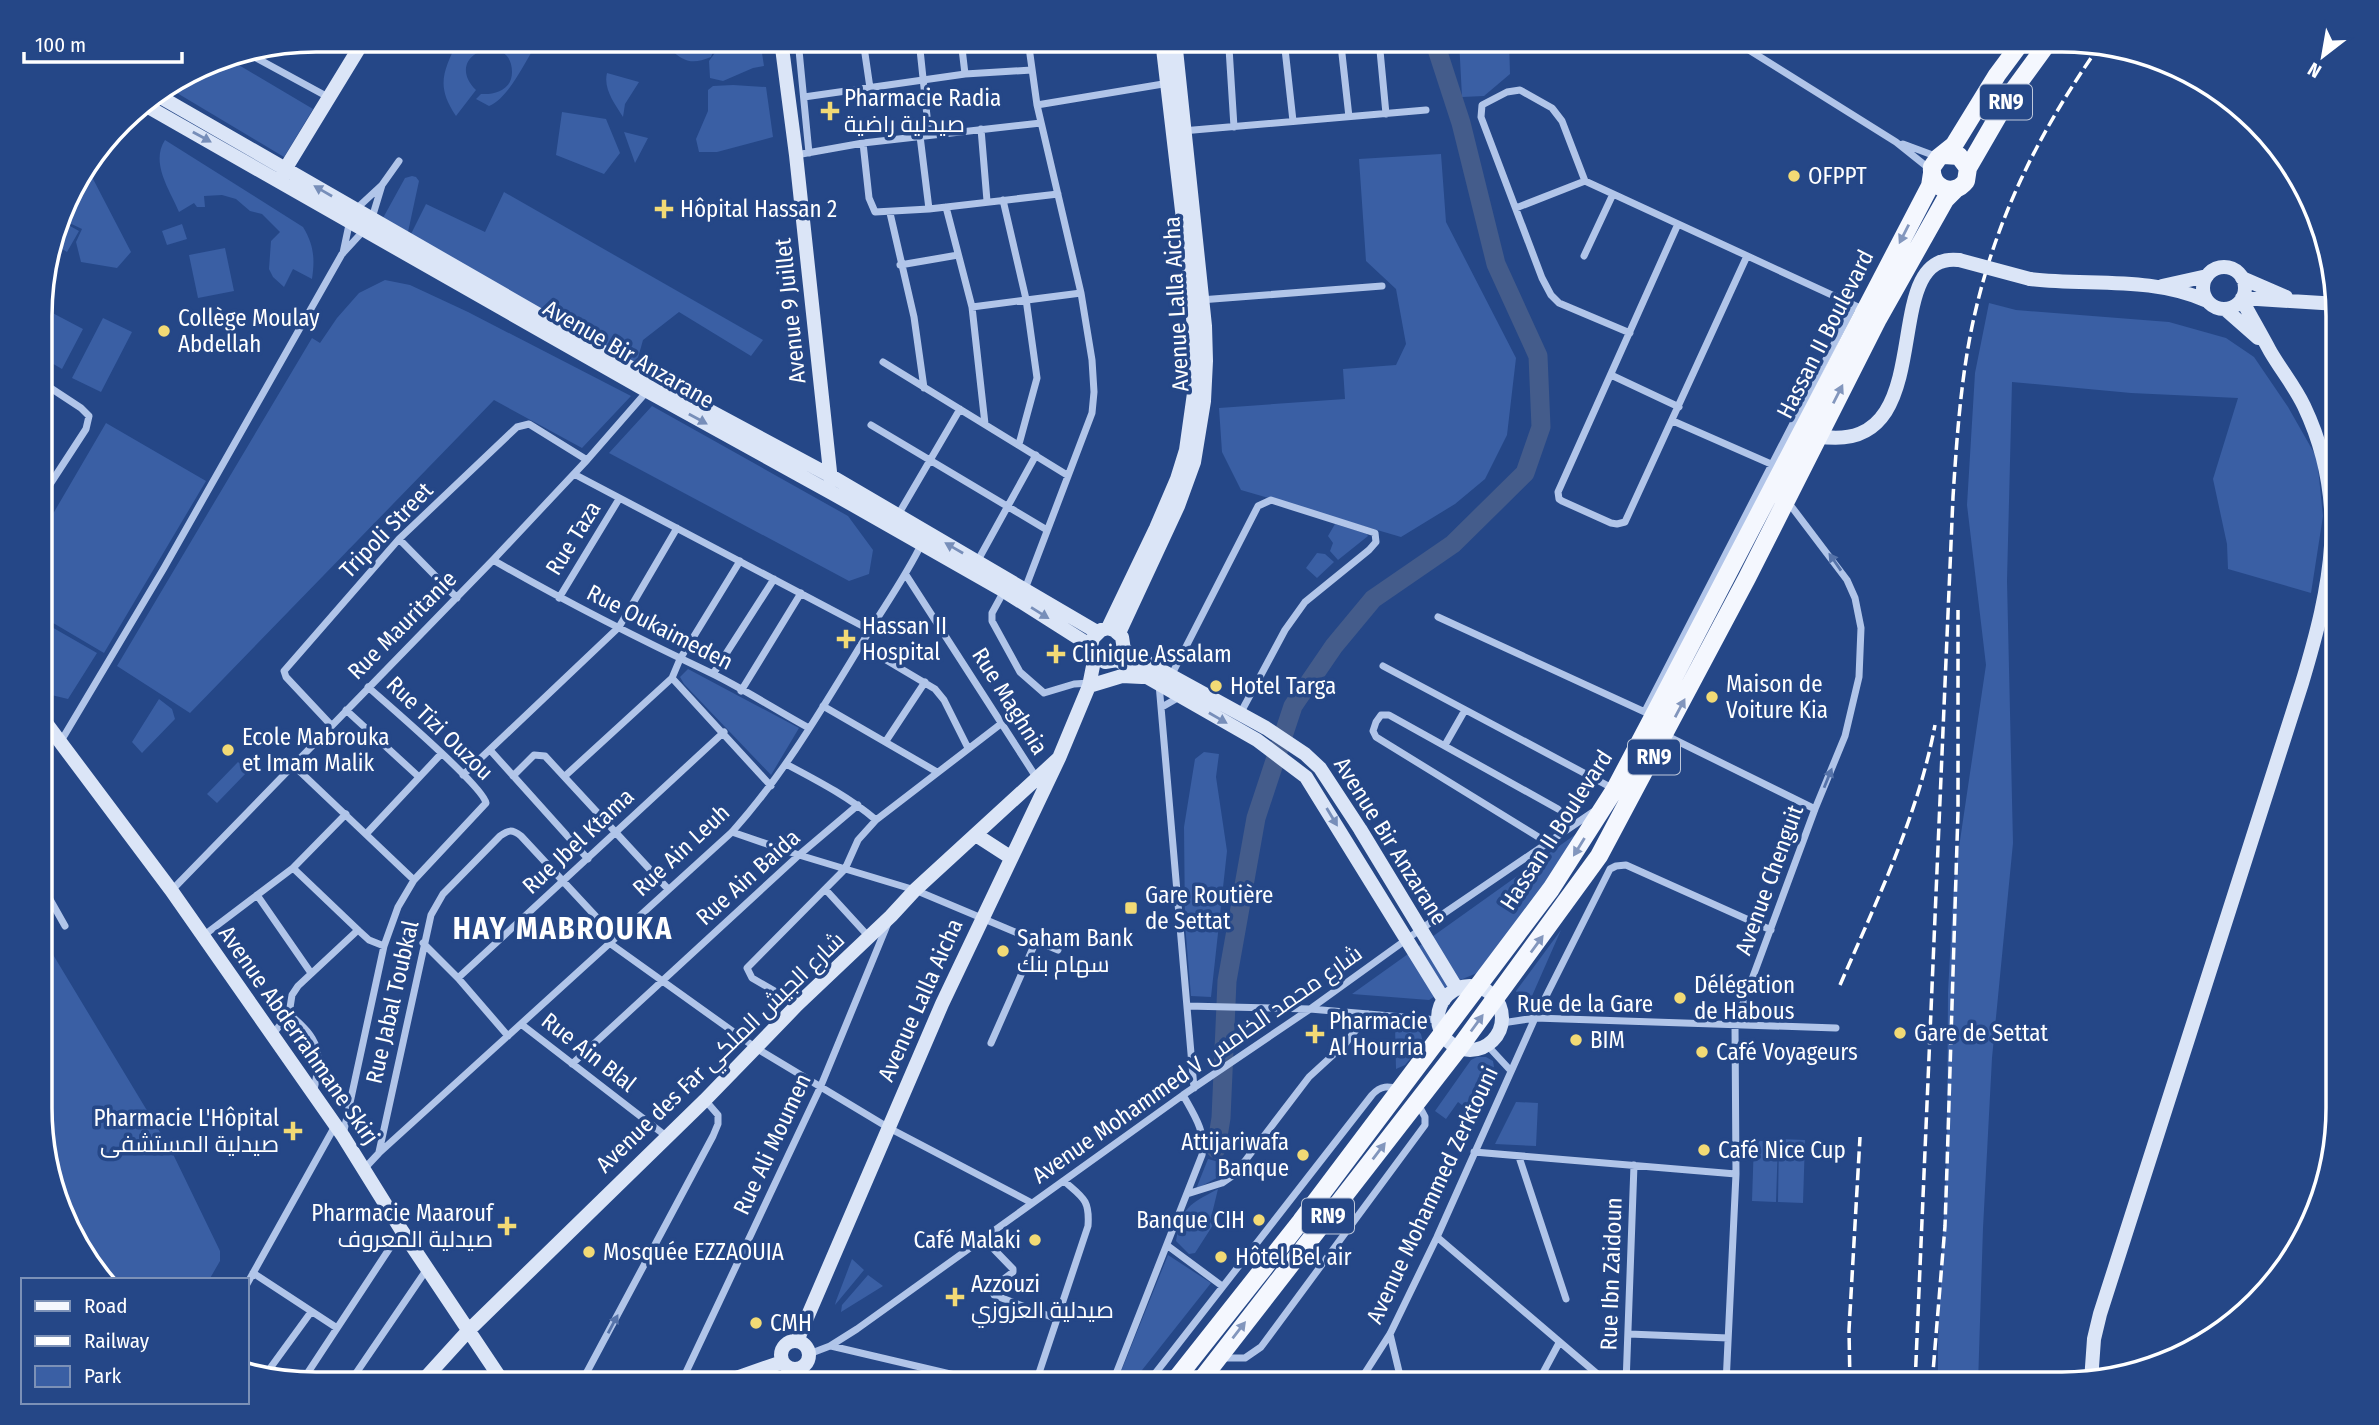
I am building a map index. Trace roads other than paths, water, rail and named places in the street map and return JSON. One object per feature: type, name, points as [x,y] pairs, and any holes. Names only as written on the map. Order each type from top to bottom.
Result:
[{"type":"main road","name":"Hassan II Boulevard","points":[[1182,1372],[1401,1089],[1441,1027],[1478,987],[1551,889],[1611,796],[1649,714],[1859,307],[1930,186],[1937,164],[1954,145],[2014,52]]},
{"type":"main road","name":"RN9","points":[[1956,190],[1966,181],[1968,168],[2012,92],[2041,52]]},
{"type":"main road","points":[[1956,190],[1940,187],[1934,181],[1937,164],[1959,156],[1968,168]]},
{"type":"main road","name":"Hassan II Boulevard","points":[[1207,1372],[1459,1048],[1599,856],[1747,578],[1878,318],[1945,200],[1956,190]]},
{"type":"street","points":[[282,175],[354,52]]},
{"type":"street","name":"Avenue 9 Juillet","points":[[783,52],[802,154],[832,493]]},
{"type":"street","points":[[799,52],[804,97],[802,154],[863,143],[1041,123]]},
{"type":"street","points":[[865,52],[870,88]]},
{"type":"street","points":[[920,52],[929,209]]},
{"type":"street","points":[[962,52],[965,74]]},
{"type":"street","points":[[1024,589],[1092,413],[1094,399],[1092,360],[1081,293],[1037,105],[1030,52]]},
{"type":"street","name":"Avenue Lalla Aicha","points":[[1165,52],[1174,83]]},
{"type":"street","name":"Avenue Lalla Aicha","points":[[797,1341],[942,1004],[1059,758],[1177,479],[1186,450],[1196,379],[1198,300],[1174,83],[1175,52]]},
{"type":"street","points":[[1229,52],[1234,127]]},
{"type":"street","points":[[1285,52],[1293,121]]},
{"type":"street","points":[[1342,52],[1349,117]]},
{"type":"street","points":[[1380,52],[1386,114]]},
{"type":"street","points":[[1752,52],[1896,142],[1937,164]]},
{"type":"street","points":[[258,59],[328,97]]},
{"type":"street","points":[[804,97],[965,74],[1032,70]]},
{"type":"street","points":[[1037,105],[1174,83]]},
{"type":"street","points":[[1438,617],[1649,714],[1771,464],[1859,307],[1586,181],[1558,113],[1525,92],[1507,92],[1484,102],[1480,111],[1542,278],[1551,295],[1559,303],[1630,333]]},
{"type":"street","name":"Avenue Bir Anzarane","points":[[159,105],[651,386],[832,493],[977,562],[1024,589],[1181,696],[1293,746],[1320,768],[1457,989]]},
{"type":"street","points":[[1180,131],[1426,110]]},
{"type":"street","points":[[981,129],[988,201]]},
{"type":"street","points":[[1896,142],[1937,164]]},
{"type":"street","points":[[863,143],[872,208],[875,212],[890,213],[1058,194]]},
{"type":"street","points":[[342,254],[353,215],[382,185],[399,161]]},
{"type":"street","points":[[1516,208],[1586,181]]},
{"type":"street","points":[[52,727],[164,568],[342,254],[368,224],[382,185]]},
{"type":"street","points":[[1584,256],[1613,194]]},
{"type":"street","points":[[1003,200],[1026,299],[1037,378],[1019,444]]},
{"type":"street","points":[[946,207],[972,307],[985,424]]},
{"type":"street","points":[[890,213],[914,317],[924,388]]},
{"type":"street","points":[[1678,224],[1558,492],[1560,500],[1611,523],[1625,522],[1747,256]]},
{"type":"street","points":[[900,265],[958,255]]},
{"type":"street","points":[[1817,436],[1833,439],[1859,434],[1879,423],[1887,413],[1920,282],[1930,267],[1941,259],[1959,260],[2030,279],[2161,286],[2207,276],[2218,268],[2225,267],[2238,272],[2245,288],[2242,299],[2235,306],[2225,309]]},
{"type":"street","points":[[2207,276],[2203,288],[2207,301]]},
{"type":"street","points":[[2242,278],[2297,302]]},
{"type":"street","points":[[1198,300],[1382,286]]},
{"type":"street","points":[[2161,286],[2225,309],[2271,352]]},
{"type":"street","points":[[972,307],[1081,293]]},
{"type":"street","points":[[2242,299],[2326,303]]},
{"type":"street","points":[[2242,299],[2302,402],[2319,445],[2326,482]]},
{"type":"street","points":[[883,362],[1067,475]]},
{"type":"street","points":[[1611,375],[1679,407]]},
{"type":"street","name":"Avenue Bir Anzarane","points":[[651,386],[831,477],[898,515],[924,538],[1004,591],[1107,646]]},
{"type":"street","name":"Rue Mauritanie","points":[[171,890],[457,598],[587,460],[651,386]]},
{"type":"street","points":[[52,389],[89,416],[86,429],[52,481]]},
{"type":"street","points":[[898,515],[960,409]]},
{"type":"street","points":[[1672,421],[1771,464]]},
{"type":"street","name":"Tripoli Street","points":[[331,724],[286,677],[284,671],[399,539],[514,430],[529,424],[587,460]]},
{"type":"street","points":[[871,425],[1047,530]]},
{"type":"street","points":[[977,562],[1036,455]]},
{"type":"street","points":[[574,474],[870,630]]},
{"type":"street","name":"Rue Taza","points":[[559,598],[619,499]]},
{"type":"street","name":"Avenue Chenguit","points":[[1727,1372],[1736,1174],[1735,1026],[1851,717],[1859,677],[1861,628],[1855,598],[1847,580],[1786,499]]},
{"type":"street","points":[[1197,1086],[1186,1006],[1161,680],[1258,506],[1271,500],[1376,533],[1377,542],[1369,550],[1305,602],[1285,630],[1240,714]]},
{"type":"street","points":[[463,775],[619,627],[677,528]]},
{"type":"street","name":"Rue Ain Leuh","points":[[364,1170],[379,1153],[611,939],[732,832],[786,764],[906,575],[924,538]]},
{"type":"street","points":[[399,539],[457,598]]},
{"type":"street","name":"Rue Oukaimeden","points":[[493,560],[559,598],[713,674],[809,728]]},
{"type":"street","points":[[565,776],[672,678],[680,659],[740,561]]},
{"type":"street","name":"Rue Maghnia","points":[[906,575],[1036,777]]},
{"type":"street","points":[[713,674],[774,579]]},
{"type":"street","points":[[2092,1371],[2094,1339],[2104,1303],[2302,683],[2326,588]]},
{"type":"street","points":[[1004,591],[992,614],[992,621],[1024,676],[1044,693],[1074,684],[1122,676],[1161,680]]},
{"type":"street","points":[[741,691],[801,593]]},
{"type":"street","points":[[861,645],[925,682],[942,696],[968,748]]},
{"type":"street","points":[[1382,666],[1465,710],[1611,796]]},
{"type":"street","points":[[672,678],[771,786]]},
{"type":"street","name":"Avenue Bir Anzarane","points":[[1161,680],[1240,714],[1313,786],[1444,1000]]},
{"type":"street","points":[[886,741],[925,682]]},
{"type":"street","name":"Rue Tizi Ouzou","points":[[248,1282],[339,1131],[384,946],[398,907],[414,880],[485,803],[484,797],[463,775],[368,687]]},
{"type":"street","points":[[1162,707],[1181,696]]},
{"type":"street","points":[[823,706],[937,772]]},
{"type":"street","points":[[346,710],[419,778]]},
{"type":"street","points":[[1445,745],[1465,710]]},
{"type":"street","points":[[1548,843],[1376,737],[1373,727],[1385,714],[1558,809]]},
{"type":"street","points":[[797,1004],[750,976],[747,968],[845,869],[861,836],[876,820],[1002,723]]},
{"type":"street","name":"Rue Jbel Ktama","points":[[458,978],[724,732]]},
{"type":"street","name":"Avenue Abderrahmane Skirj","points":[[52,735],[171,890],[339,1131],[496,1372]]},
{"type":"street","points":[[1665,735],[1815,809]]},
{"type":"street","points":[[489,750],[588,859]]},
{"type":"street","points":[[367,833],[441,754]]},
{"type":"street","points":[[513,776],[530,757],[542,754],[668,889]]},
{"type":"street","name":"Avenue des Far شارع الجيش الملكي","points":[[431,1372],[468,1331],[705,1100],[797,1004],[915,890],[1059,758]]},
{"type":"street","points":[[786,764],[858,805],[876,820]]},
{"type":"street","points":[[293,765],[414,880]]},
{"type":"street","name":"Avenue Mohammed V شارع محمد الخامس","points":[[809,1354],[830,1346],[857,1329],[1183,1095],[1548,843],[1611,796]]},
{"type":"street","name":"Rue Ain Baida","points":[[572,1064],[799,855],[858,805]]},
{"type":"street","points":[[203,936],[293,868],[346,814]]},
{"type":"street","name":"Rue Jabal Toubkal","points":[[379,1153],[431,915],[443,894],[491,845],[508,831],[514,831],[564,881],[611,939],[663,981],[756,1048],[889,1128],[1032,1203]]},
{"type":"street","points":[[732,832],[915,890],[1058,950]]},
{"type":"street","points":[[976,835],[1010,857]]},
{"type":"street","name":"Avenue Mohammed Zerktouni","points":[[1366,1372],[1390,1334],[1437,1237],[1535,1018],[1606,874],[1616,866],[1626,865],[1771,930]]},
{"type":"street","points":[[293,868],[369,940],[384,946]]},
{"type":"street","points":[[826,890],[869,937]]},
{"type":"street","points":[[257,895],[311,974]]},
{"type":"street","points":[[52,903],[65,926]]},
{"type":"street","name":"Rue Ali Moumen","points":[[686,1372],[820,1088],[891,916]]},
{"type":"street","points":[[272,1035],[289,1014],[292,995],[358,930]]},
{"type":"street","points":[[991,1043],[1036,941]]},
{"type":"street","points":[[423,943],[458,978],[508,1036]]},
{"type":"street","points":[[1186,1006],[1310,1009],[1368,1014],[1441,1027],[1459,1048],[1469,1050],[1487,1045],[1497,1036],[1502,1023],[1502,1010],[1495,998],[1478,987],[1467,986],[1457,989],[1444,1000]]},
{"type":"street","name":"RN9","points":[[1441,1027],[1439,1009],[1444,1000]]},
{"type":"street","points":[[289,1014],[316,1041],[320,1057],[313,1095]]},
{"type":"street","points":[[1187,1194],[1222,1184],[1236,1174],[1308,1077],[1345,1044],[1368,1014]]},
{"type":"street","name":"Rue de la Gare","points":[[1502,1023],[1535,1018],[1836,1028]]},
{"type":"street","name":"Rue Ain Blal","points":[[521,1024],[666,1136]]},
{"type":"street","points":[[1487,1045],[1511,1071]]},
{"type":"street","points":[[1156,1372],[1378,1089],[1389,1086],[1401,1089]]},
{"type":"street","points":[[1117,1372],[1204,1149],[1200,1128],[1183,1095]]},
{"type":"street","points":[[587,1372],[713,1136],[718,1115],[705,1100]]},
{"type":"street","points":[[1218,1357],[1239,1359],[1261,1347],[1425,1125],[1425,1117],[1416,1102]]},
{"type":"street","points":[[1474,1152],[1736,1174]]},
{"type":"street","points":[[1519,1157],[1566,1298]]},
{"type":"street","name":"Rue Ibn Zaidoun","points":[[1627,1372],[1633,1165]]},
{"type":"street","points":[[1039,1372],[1088,1226],[1088,1206],[1064,1181]]},
{"type":"street","points":[[308,1372],[402,1231]]},
{"type":"street","points":[[1437,1237],[1593,1372]]},
{"type":"street","points":[[983,1238],[1013,1269],[1013,1272],[992,1288],[994,1295],[1057,1319]]},
{"type":"street","points":[[1168,1246],[1222,1286]]},
{"type":"street","points":[[1252,1248],[1268,1263]]},
{"type":"street","points":[[357,1372],[428,1269]]},
{"type":"street","points":[[253,1273],[337,1328]]},
{"type":"street","points":[[270,1368],[311,1312]]},
{"type":"street","points":[[1390,1334],[1399,1372]]},
{"type":"street","points":[[1629,1334],[1728,1338]]},
{"type":"street","points":[[762,1372],[787,1365],[804,1366],[809,1354],[807,1348],[797,1341],[785,1344],[782,1349],[787,1365],[787,1372]]},
{"type":"street","points":[[1543,1372],[1559,1343]]},
{"type":"street","points":[[830,1346],[941,1372]]},
{"type":"street","points":[[922,1372],[924,1368]]},
{"type":"waterway","points":[[1216,1149],[1221,1118],[1227,981],[1256,818],[1293,706],[1334,646],[1373,599],[1453,544],[1525,473],[1541,427],[1538,356],[1496,264],[1461,123],[1438,52]]},
{"type":"railway","points":[[1916,1372],[1953,497],[1963,382],[1975,313],[2009,206],[2041,140],[2094,55]]},
{"type":"railway","points":[[1933,1372],[1947,1167],[1958,811],[1958,610]]},
{"type":"railway","points":[[1840,985],[1907,825],[1928,759],[1935,725]]},
{"type":"railway","points":[[1850,1372],[1849,1330],[1860,1137]]},
{"type":"place","name":"Pharmacie Radia صيدلية راضية","points":[[830,111]]},
{"type":"place","name":"OFPPT","points":[[1794,176]]},
{"type":"place","name":"Hôpital Hassan 2","points":[[664,209]]},
{"type":"place","name":"Collège Moulay Abdellah","points":[[164,331]]},
{"type":"place","name":"Hassan II Hospital","points":[[846,639]]},
{"type":"place","name":"Clinique Assalam","points":[[1056,654]]},
{"type":"place","name":"Hotel Targa","points":[[1216,686]]},
{"type":"place","name":"Maison de Voiture Kia","points":[[1712,697]]},
{"type":"place","name":"Ecole Mabrouka et Imam Malik","points":[[228,750]]},
{"type":"place","name":"Gare Routière de Settat","points":[[1131,908]]},
{"type":"place","name":"Saham Bank سهام بنك","points":[[1003,951]]},
{"type":"place","name":"Délégation de Habous","points":[[1680,998]]},
{"type":"place","name":"Gare de Settat","points":[[1900,1033]]},
{"type":"place","name":"Pharmacie Al Hourria","points":[[1315,1034]]},
{"type":"place","name":"BIM","points":[[1576,1040]]},
{"type":"place","name":"Café Voyageurs","points":[[1702,1052]]},
{"type":"place","name":"Pharmacie L'Hôpital صيدلية المستشفى","points":[[293,1131]]},
{"type":"place","name":"Café Nice Cup","points":[[1704,1150]]},
{"type":"place","name":"Attijariwafa Banque","points":[[1303,1155]]},
{"type":"place","name":"Banque CIH","points":[[1259,1220]]},
{"type":"place","name":"Pharmacie Maarouf صيدلية المعروف","points":[[507,1226]]},
{"type":"place","name":"Café Malaki","points":[[1035,1240]]},
{"type":"place","name":"Mosquée EZZAOUIA","points":[[589,1252]]},
{"type":"place","name":"Hôtel Bel air","points":[[1221,1257]]},
{"type":"place","name":"Azzouzi صيدلية العزوزي","points":[[955,1297]]},
{"type":"place","name":"CMH","points":[[756,1323]]},
{"type":"district","name":"HAY MABROUKA","points":[[563,929]]}]
